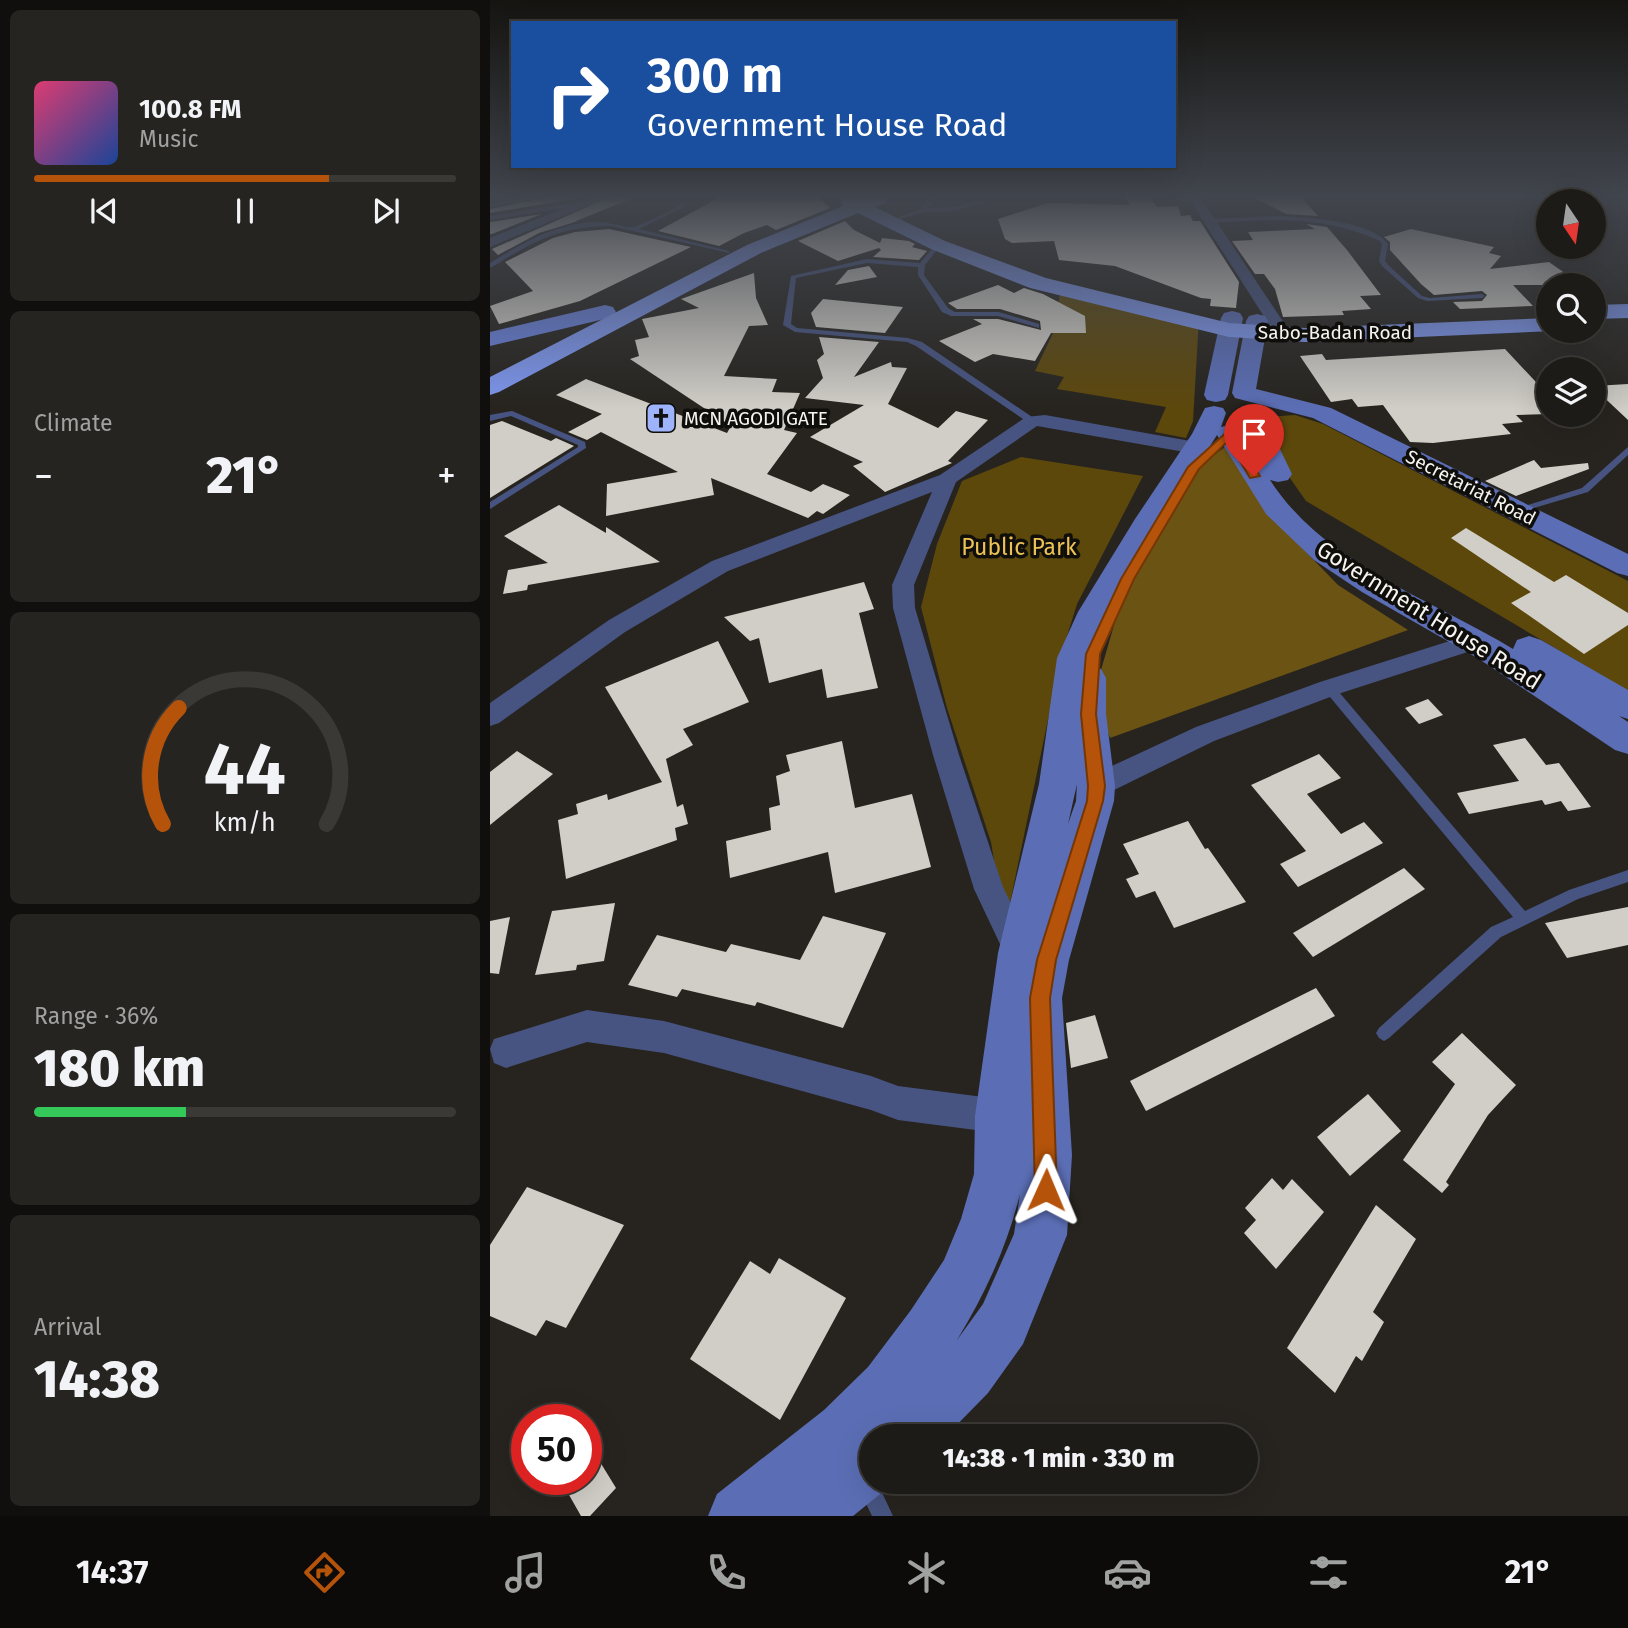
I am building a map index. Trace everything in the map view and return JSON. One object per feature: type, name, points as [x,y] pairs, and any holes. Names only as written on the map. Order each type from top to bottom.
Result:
[{"type":"highway","points":[[490,374],[605,312],[695,268]]},
{"type":"highway","points":[[490,387],[720,268]]},
{"type":"highway","name":"Sabo-Badan Road","points":[[999,268],[1065,292],[1231,324],[1263,326],[1316,335],[1506,322],[1536,317]]},
{"type":"highway","name":"Sabo-Badan Road","points":[[1027,268],[1058,279],[1231,324]]},
{"type":"highway","points":[[1606,312],[1628,311]]},
{"type":"highway","points":[[1606,322],[1628,321]]},
{"type":"highway","name":"Sabo-Badan Road","points":[[1506,322],[1536,324]]},
{"type":"main road","points":[[490,339],[605,312]]},
{"type":"main road","points":[[739,1516],[845,1431],[889,1388],[932,1330],[963,1279],[988,1221],[999,1174],[999,1116],[1020,953],[1058,784],[1074,658],[1094,612],[1149,519],[1235,411],[1231,324]]},
{"type":"main road","points":[[923,1424],[968,1373],[1003,1324],[1040,1235],[1047,1155],[1040,998],[1047,960],[1095,801],[1096,786],[1088,714],[1093,654],[1128,579],[1168,509],[1194,467],[1235,411],[1263,326]]},
{"type":"main road","points":[[1235,411],[1308,408]]},
{"type":"main road","name":"Secretariat Road","points":[[1235,411],[1308,408],[1628,566]]},
{"type":"main road","name":"Government House Road","points":[[1235,411],[1267,497],[1284,519],[1308,540],[1338,562],[1475,641],[1628,740]]},
{"type":"main road","name":"Government House Road","points":[[1235,411],[1256,430],[1285,489],[1300,509],[1322,526],[1628,706]]},
{"type":"main road","points":[[802,1516],[859,1484]]},
{"type":"street","points":[[1232,268],[1263,326]]},
{"type":"street","points":[[490,716],[617,626],[720,566],[947,480],[1032,421],[1235,411]]},
{"type":"street","points":[[947,480],[903,585],[907,628],[989,889],[1020,953]]},
{"type":"street","points":[[900,497],[923,533]]},
{"type":"street","points":[[1096,786],[1205,734],[1329,688],[1475,641]]},
{"type":"street","points":[[506,1051],[587,1026],[663,1037],[871,1093],[898,1103],[999,1116]]},
{"type":"lane","points":[[834,268],[793,278],[790,284],[787,325],[795,330],[919,344],[1032,421]]},
{"type":"lane","points":[[922,268],[923,281],[945,310],[954,314],[999,314],[1036,327]]},
{"type":"lane","points":[[1387,268],[1420,297],[1430,300],[1482,296]]},
{"type":"lane","points":[[490,418],[512,413],[582,444],[582,448],[490,506]]},
{"type":"lane","points":[[1517,510],[1585,490],[1628,450]]},
{"type":"lane","points":[[1329,688],[1522,918]]},
{"type":"lane","points":[[1384,1033],[1496,932],[1574,894],[1628,876]]},
{"type":"green space","points":[[1061,287],[1199,318],[1193,421],[1186,438],[1155,432],[1166,407],[1057,389],[1064,377],[1035,371],[1054,331]]},
{"type":"green space","points":[[1295,415],[1323,424],[1628,581],[1628,691],[1306,501],[1262,438],[1265,417]]},
{"type":"green space","name":"Public Park","points":[[1021,457],[1143,476],[1077,604],[1062,652],[1005,927],[991,842],[947,708],[921,607],[937,544],[962,481]]},
{"type":"shaded area","name":"Public Park","points":[[1225,447],[1275,520],[1338,585],[1408,630],[1110,738],[1094,694],[1121,601],[1193,470]]},
{"type":"building","points":[[511,268],[648,268],[580,301],[499,324],[490,306],[533,291]]},
{"type":"building","points":[[870,268],[877,277],[835,285],[848,270]]},
{"type":"building","points":[[1120,268],[1230,268],[1239,282],[1236,308],[1210,306],[1211,299],[1201,298]]},
{"type":"building","points":[[1251,268],[1360,268],[1381,295],[1360,296],[1371,309],[1342,311],[1344,315],[1283,317],[1275,289],[1264,274],[1255,274]]},
{"type":"building","points":[[1406,268],[1557,268],[1565,273],[1536,273],[1536,285],[1513,285],[1533,306],[1460,309],[1453,302],[1482,301],[1487,295],[1482,291],[1434,295]]},
{"type":"building","points":[[754,273],[756,298],[768,325],[749,326],[724,376],[777,379],[772,392],[800,393],[784,430],[797,433],[767,474],[811,492],[823,484],[850,495],[823,514],[817,511],[808,518],[711,478],[714,495],[606,516],[607,484],[678,472],[601,432],[587,440],[568,432],[602,414],[556,395],[586,379],[727,433],[731,426],[630,359],[639,356],[635,340],[649,337],[642,319],[699,308],[681,299]]},
{"type":"building","points":[[998,285],[1014,293],[1024,288],[1043,294],[1085,316],[1086,333],[1051,333],[1035,361],[993,354],[975,362],[939,341],[982,324],[973,319],[998,319],[1041,330],[1040,321],[1000,309],[957,309],[948,303]]},
{"type":"building","points":[[823,299],[903,307],[885,333],[816,327],[811,313]]},
{"type":"building","points":[[819,337],[879,342],[854,377],[891,362],[892,367],[907,368],[888,404],[938,428],[956,411],[988,420],[948,461],[952,463],[885,492],[853,466],[863,462],[810,437],[864,405],[805,398],[823,378],[817,360],[824,354]]},
{"type":"building","points":[[1505,349],[1536,382],[1536,414],[1516,415],[1523,422],[1502,424],[1511,434],[1433,443],[1410,442],[1383,405],[1358,407],[1352,399],[1331,402],[1300,356],[1322,354],[1326,360]]},
{"type":"building","points":[[1628,384],[1628,420],[1606,399],[1606,385]]},
{"type":"building","points":[[502,421],[551,441],[556,438],[574,446],[490,498],[490,425]]},
{"type":"building","points":[[1534,460],[1541,468],[1588,463],[1589,469],[1516,496],[1485,481]]},
{"type":"building","points":[[559,505],[606,533],[606,527],[660,562],[528,585],[527,590],[503,594],[508,570],[548,563],[504,536]]},
{"type":"building","points":[[1466,528],[1554,582],[1566,575],[1628,613],[1628,625],[1584,654],[1511,603],[1531,592],[1451,538]]},
{"type":"building","points":[[864,582],[874,609],[859,613],[878,688],[827,698],[822,669],[769,683],[759,638],[750,641],[724,617]]},
{"type":"building","points":[[718,641],[749,702],[683,729],[693,745],[666,759],[677,807],[683,804],[688,824],[675,828],[677,840],[566,879],[558,820],[578,814],[576,804],[607,794],[608,800],[662,782],[605,687]]},
{"type":"building","points":[[1428,699],[1443,715],[1419,724],[1405,708]]},
{"type":"building","points":[[1525,738],[1546,765],[1559,763],[1591,807],[1568,811],[1561,801],[1545,805],[1542,800],[1469,814],[1457,793],[1519,781],[1493,745]]},
{"type":"building","points":[[842,741],[855,808],[912,794],[931,867],[835,893],[828,852],[730,878],[726,841],[771,830],[769,808],[780,805],[776,776],[790,771],[786,755]]},
{"type":"building","points":[[517,751],[553,774],[490,825],[490,772]]},
{"type":"building","points":[[1319,754],[1341,778],[1307,794],[1341,834],[1364,822],[1383,843],[1298,887],[1280,864],[1306,851],[1251,785]]},
{"type":"building","points":[[1188,821],[1205,849],[1208,848],[1246,902],[1174,928],[1155,891],[1136,898],[1126,879],[1139,874],[1123,844]]},
{"type":"building","points":[[1404,868],[1425,889],[1313,957],[1293,933]]},
{"type":"building","points":[[615,903],[604,961],[577,965],[576,970],[535,975],[552,911]]},
{"type":"building","points":[[1628,907],[1628,945],[1567,958],[1545,923]]},
{"type":"building","points":[[823,916],[886,933],[843,1028],[757,1002],[755,1006],[682,989],[677,997],[628,985],[657,935],[726,952],[731,944],[800,960]]},
{"type":"building","points":[[510,917],[499,974],[490,973],[490,921]]},
{"type":"building","points":[[1316,988],[1335,1016],[1146,1111],[1130,1081]]},
{"type":"building","points":[[1095,1015],[1108,1058],[1071,1068],[1066,1023]]},
{"type":"building","points":[[1462,1033],[1516,1085],[1488,1115],[1446,1182],[1449,1185],[1442,1193],[1403,1160],[1455,1084],[1432,1062]]},
{"type":"building","points":[[1368,1094],[1401,1131],[1350,1176],[1317,1137]]},
{"type":"building","points":[[1272,1178],[1283,1190],[1292,1179],[1324,1212],[1276,1269],[1244,1233],[1256,1220],[1245,1208]]},
{"type":"building","points":[[527,1187],[624,1225],[566,1328],[546,1320],[536,1336],[490,1316],[490,1245]]},
{"type":"building","points":[[1376,1205],[1416,1239],[1373,1312],[1384,1322],[1362,1361],[1356,1356],[1335,1393],[1287,1348]]},
{"type":"building","points":[[779,1258],[846,1298],[780,1420],[690,1359],[750,1261],[770,1274]]},
{"type":"building","points":[[602,1465],[616,1488],[590,1516],[581,1516],[569,1495],[602,1495]]},
{"type":"place","name":"MCN AGODI GATE","points":[[661,418]]},
{"type":"route","points":[[1046,1190],[1040,998],[1047,960],[1095,801],[1094,755],[1088,714],[1089,674],[1093,654],[1107,619],[1128,579],[1194,467],[1229,433],[1254,476]]}]
